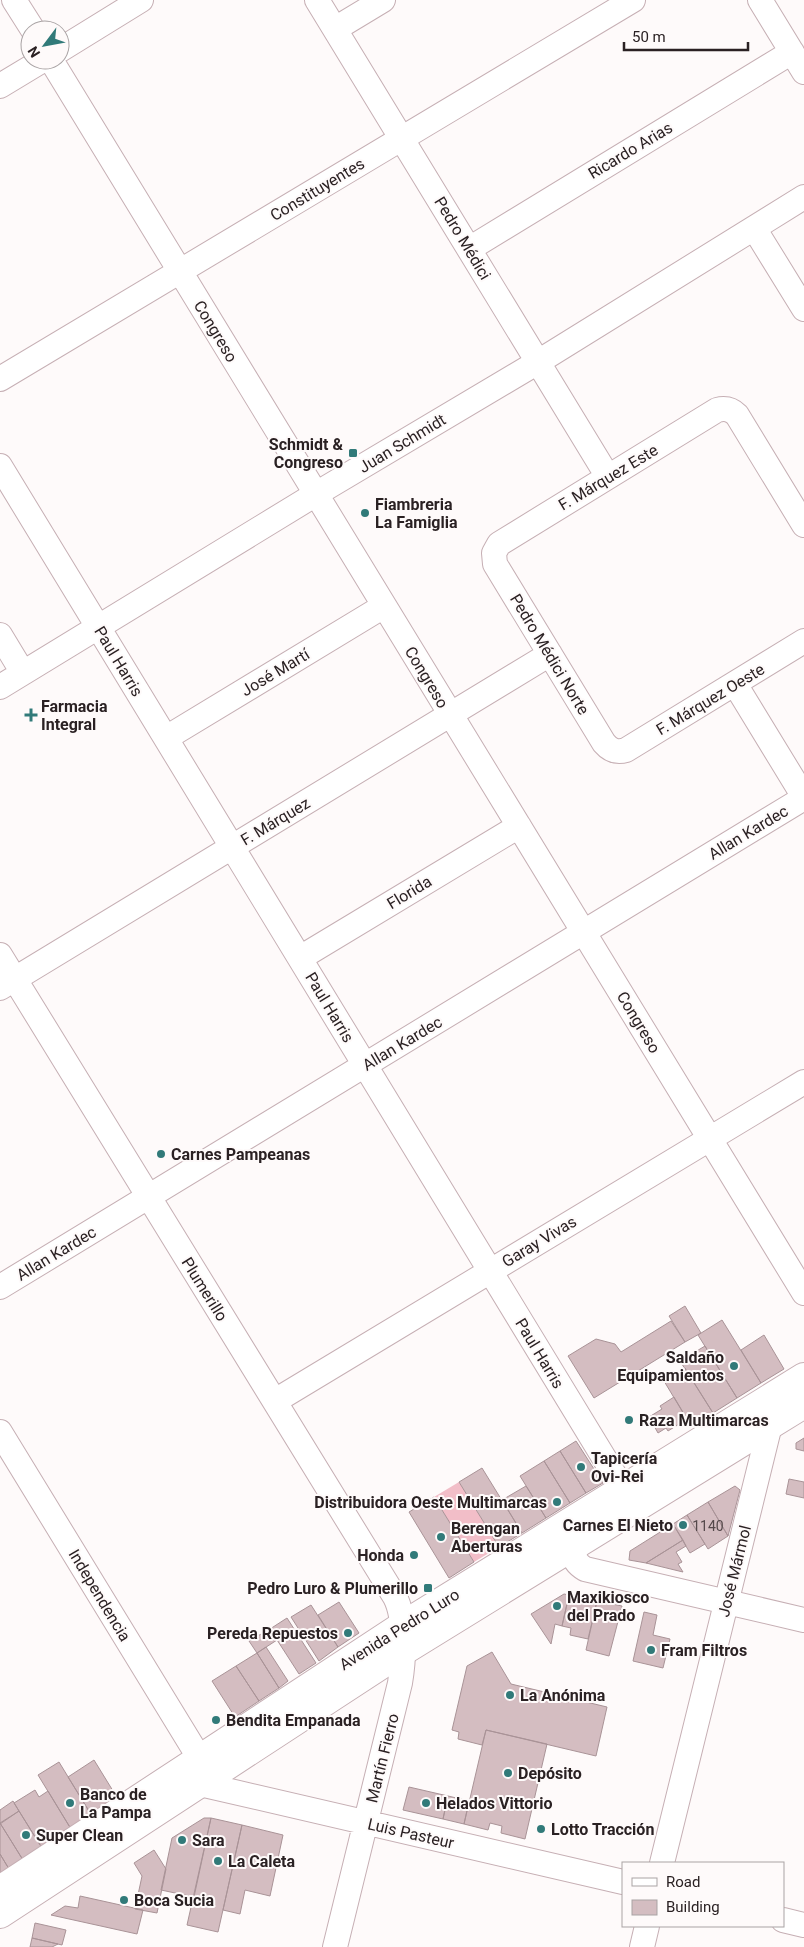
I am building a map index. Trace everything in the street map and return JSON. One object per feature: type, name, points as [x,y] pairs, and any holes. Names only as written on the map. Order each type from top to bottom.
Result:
[{"type":"main road","name":"Avenida Pedro Luro","points":[[0,1914],[200,1771],[402,1639],[623,1489],[804,1377]]},
{"type":"main road","name":"Avenida Pedro Luro","points":[[402,1639],[578,1543],[804,1404]]},
{"type":"main road","name":"Avenida Pedro Luro","points":[[0,1890],[200,1771]]},
{"type":"street","points":[[14,0],[26,20]]},
{"type":"street","points":[[70,44],[141,0]]},
{"type":"street","name":"Pedro Médici","points":[[317,0],[608,477]]},
{"type":"street","points":[[335,29],[383,0]]},
{"type":"street","name":"Constituyentes","points":[[0,379],[633,0]]},
{"type":"street","points":[[760,0],[798,62]]},
{"type":"street","name":"Ricardo Arias","points":[[469,249],[798,62]]},
{"type":"street","points":[[0,86],[26,70]]},
{"type":"street","name":"Congreso","points":[[57,70],[804,1293]]},
{"type":"street","name":"Juan Schmidt","points":[[0,687],[316,494],[538,362],[804,197]]},
{"type":"street","points":[[754,228],[804,309]]},
{"type":"street","name":"F. Márquez Este","points":[[494,553],[499,544],[717,410],[728,410],[737,415],[800,511]]},
{"type":"street","name":"Paul Harris","points":[[0,466],[623,1489]]},
{"type":"street","name":"Pedro Médici Norte","points":[[494,553],[495,564],[604,743],[615,751]]},
{"type":"street","name":"José Martí","points":[[166,738],[384,606]]},
{"type":"street","points":[[0,635],[23,673]]},
{"type":"street","name":"F. Márquez Oeste","points":[[615,751],[626,750],[804,641]]},
{"type":"street","name":"F. Márquez","points":[[7,984],[550,654]]},
{"type":"street","points":[[735,684],[804,797]]},
{"type":"street","name":"Allan Kardec","points":[[0,1287],[804,797]]},
{"type":"street","name":"Florida","points":[[300,958],[519,826]]},
{"type":"street","name":"Plumerillo","points":[[0,955],[7,984],[149,1197],[395,1597],[401,1611],[402,1639]]},
{"type":"street","name":"Garay Vivas","points":[[275,1401],[804,1082]]},
{"type":"street","name":"José Mármol","points":[[662,1862],[770,1425]]},
{"type":"street","name":"Independencia","points":[[0,1432],[200,1771]]},
{"type":"street","points":[[623,1489],[591,1531],[578,1543],[574,1556],[578,1563],[585,1568],[804,1620]]},
{"type":"street","name":"Martín Fierro","points":[[335,1947],[400,1683],[402,1639]]},
{"type":"street","name":"Luis Pasteur","points":[[200,1771],[366,1823],[622,1882]]},
{"type":"street","points":[[784,1920],[804,1925]]},
{"type":"street","points":[[642,1947],[647,1927]]},
{"type":"shaded area","points":[[459,1482],[499,1547],[474,1562],[434,1497]]},
{"type":"building","points":[[685,1306],[701,1333],[685,1342],[669,1316]]},
{"type":"building","name":"Saldaño Equipamientos","points":[[722,1320],[761,1383],[737,1398],[698,1335]]},
{"type":"building","points":[[671,1321],[685,1342],[594,1398],[568,1356],[596,1339],[615,1344],[621,1352]]},
{"type":"building","points":[[764,1335],[784,1369],[761,1383],[741,1350]]},
{"type":"building","points":[[705,1346],[737,1398],[713,1413],[680,1361]]},
{"type":"building","points":[[685,1368],[713,1413],[691,1426],[664,1381]]},
{"type":"building","points":[[674,1397],[687,1419],[668,1431],[666,1428],[658,1433],[649,1417],[662,1409],[660,1406]]},
{"type":"building","points":[[804,1438],[804,1451],[796,1449],[796,1443]]},
{"type":"building","name":"Tapicería Ovi-Rei","points":[[576,1441],[603,1483],[586,1493],[560,1451]]},
{"type":"building","points":[[560,1451],[586,1493],[570,1503],[544,1461]]},
{"type":"building","points":[[544,1461],[570,1503],[546,1518],[520,1476]]},
{"type":"building","points":[[482,1468],[522,1533],[499,1547],[459,1482]]},
{"type":"building","points":[[789,1479],[804,1482],[804,1498],[786,1494]]},
{"type":"building","points":[[526,1486],[546,1518],[522,1533],[502,1500]]},
{"type":"building","points":[[735,1486],[740,1490],[728,1536],[708,1502]]},
{"type":"building","name":"Berengan Aberturas","points":[[434,1497],[474,1562],[449,1578],[409,1512]]},
{"type":"building","points":[[708,1502],[728,1536],[708,1549],[687,1515]]},
{"type":"building","points":[[687,1515],[705,1544],[690,1553],[673,1524]]},
{"type":"building","points":[[673,1524],[683,1540],[646,1563],[629,1560],[630,1551]]},
{"type":"building","points":[[683,1540],[686,1546],[676,1552],[682,1562],[678,1564],[683,1572],[646,1563]]},
{"type":"building","points":[[564,1594],[569,1595],[562,1626],[555,1624],[551,1644],[531,1614]]},
{"type":"building","points":[[569,1595],[597,1601],[588,1639],[570,1635],[571,1628],[562,1626]]},
{"type":"building","points":[[597,1601],[622,1606],[609,1656],[586,1650]]},
{"type":"building","points":[[339,1602],[359,1633],[338,1647],[318,1615]]},
{"type":"building","points":[[311,1605],[338,1647],[319,1661],[291,1617]]},
{"type":"building","name":"Fram Filtros","points":[[644,1612],[657,1615],[653,1635],[670,1639],[663,1668],[633,1661]]},
{"type":"building","points":[[287,1618],[316,1663],[299,1674],[270,1629]]},
{"type":"building","points":[[270,1629],[277,1640],[257,1653],[249,1641]]},
{"type":"building","points":[[266,1647],[288,1681],[279,1688],[257,1653]]},
{"type":"building","name":"La Anónima","points":[[492,1652],[511,1684],[607,1707],[596,1756],[486,1730],[482,1745],[458,1739],[459,1732],[452,1730],[467,1666]]},
{"type":"building","points":[[257,1653],[279,1688],[259,1701],[236,1666]]},
{"type":"building","points":[[236,1666],[259,1701],[235,1717],[212,1681]]},
{"type":"building","name":"Depósito","points":[[486,1730],[547,1744],[525,1839],[501,1833],[502,1826],[490,1823],[488,1830],[464,1824]]},
{"type":"building","points":[[94,1760],[118,1799],[92,1816],[68,1777]]},
{"type":"building","name":"Banco de La Pampa","points":[[59,1762],[92,1816],[71,1829],[38,1775]]},
{"type":"building","name":"Helados Vittorio","points":[[409,1787],[448,1796],[443,1819],[403,1810]]},
{"type":"building","points":[[35,1790],[39,1797],[48,1791],[71,1829],[42,1848],[14,1803]]},
{"type":"building","points":[[448,1796],[469,1801],[464,1824],[443,1819]]},
{"type":"building","points":[[13,1801],[19,1811],[0,1824],[0,1810]]},
{"type":"building","points":[[19,1811],[42,1848],[23,1860],[0,1823]]},
{"type":"building","points":[[204,1818],[211,1818],[194,1897],[161,1890],[172,1838]]},
{"type":"building","name":"La Caleta","points":[[211,1818],[242,1825],[218,1932],[187,1925]]},
{"type":"building","points":[[0,1823],[23,1860],[9,1869],[0,1854]]},
{"type":"building","points":[[242,1825],[283,1835],[270,1896],[245,1890],[240,1914],[223,1910]]},
{"type":"building","points":[[154,1850],[166,1869],[157,1913],[135,1909],[142,1876],[134,1863]]},
{"type":"building","points":[[0,1854],[9,1869],[0,1875]]},
{"type":"building","points":[[80,1896],[143,1910],[137,1934],[51,1915],[65,1906],[78,1908]]},
{"type":"building","points":[[35,1923],[66,1930],[62,1945],[32,1938]]},
{"type":"building","points":[[32,1938],[58,1944],[52,1947],[30,1947]]},
{"type":"place","name":"Schmidt & Congreso","points":[[353,453]]},
{"type":"place","name":"Fiambreria La Famiglia","points":[[365,513]]},
{"type":"place","name":"Farmacia Integral","points":[[31,715]]},
{"type":"place","name":"Carnes Pampeanas","points":[[161,1154]]},
{"type":"place","name":"Saldaño Equipamientos","points":[[734,1366]]},
{"type":"place","name":"Raza Multimarcas","points":[[629,1420]]},
{"type":"place","name":"Tapicería Ovi-Rei","points":[[581,1467]]},
{"type":"place","name":"Distribuidora Oeste Multimarcas","points":[[557,1502]]},
{"type":"place","name":"Carnes El Nieto","points":[[683,1525]]},
{"type":"place","name":"Berengan Aberturas","points":[[441,1537]]},
{"type":"place","name":"Honda","points":[[414,1555]]},
{"type":"place","name":"Pedro Luro & Plumerillo","points":[[428,1588]]},
{"type":"place","name":"Maxikiosco del Prado","points":[[557,1606]]},
{"type":"place","name":"Pereda Repuestos","points":[[348,1633]]},
{"type":"place","name":"Fram Filtros","points":[[651,1650]]},
{"type":"place","name":"La Anónima","points":[[510,1695]]},
{"type":"place","name":"Bendita Empanada","points":[[216,1720]]},
{"type":"place","name":"Depósito","points":[[508,1773]]},
{"type":"place","name":"Banco de La Pampa","points":[[70,1803]]},
{"type":"place","name":"Helados Vittorio","points":[[426,1803]]},
{"type":"place","name":"Lotto Tracción","points":[[541,1829]]},
{"type":"place","name":"Super Clean","points":[[26,1835]]},
{"type":"place","name":"Sara","points":[[182,1840]]},
{"type":"place","name":"La Caleta","points":[[218,1861]]},
{"type":"place","name":"Boca Sucia","points":[[124,1900]]}]
